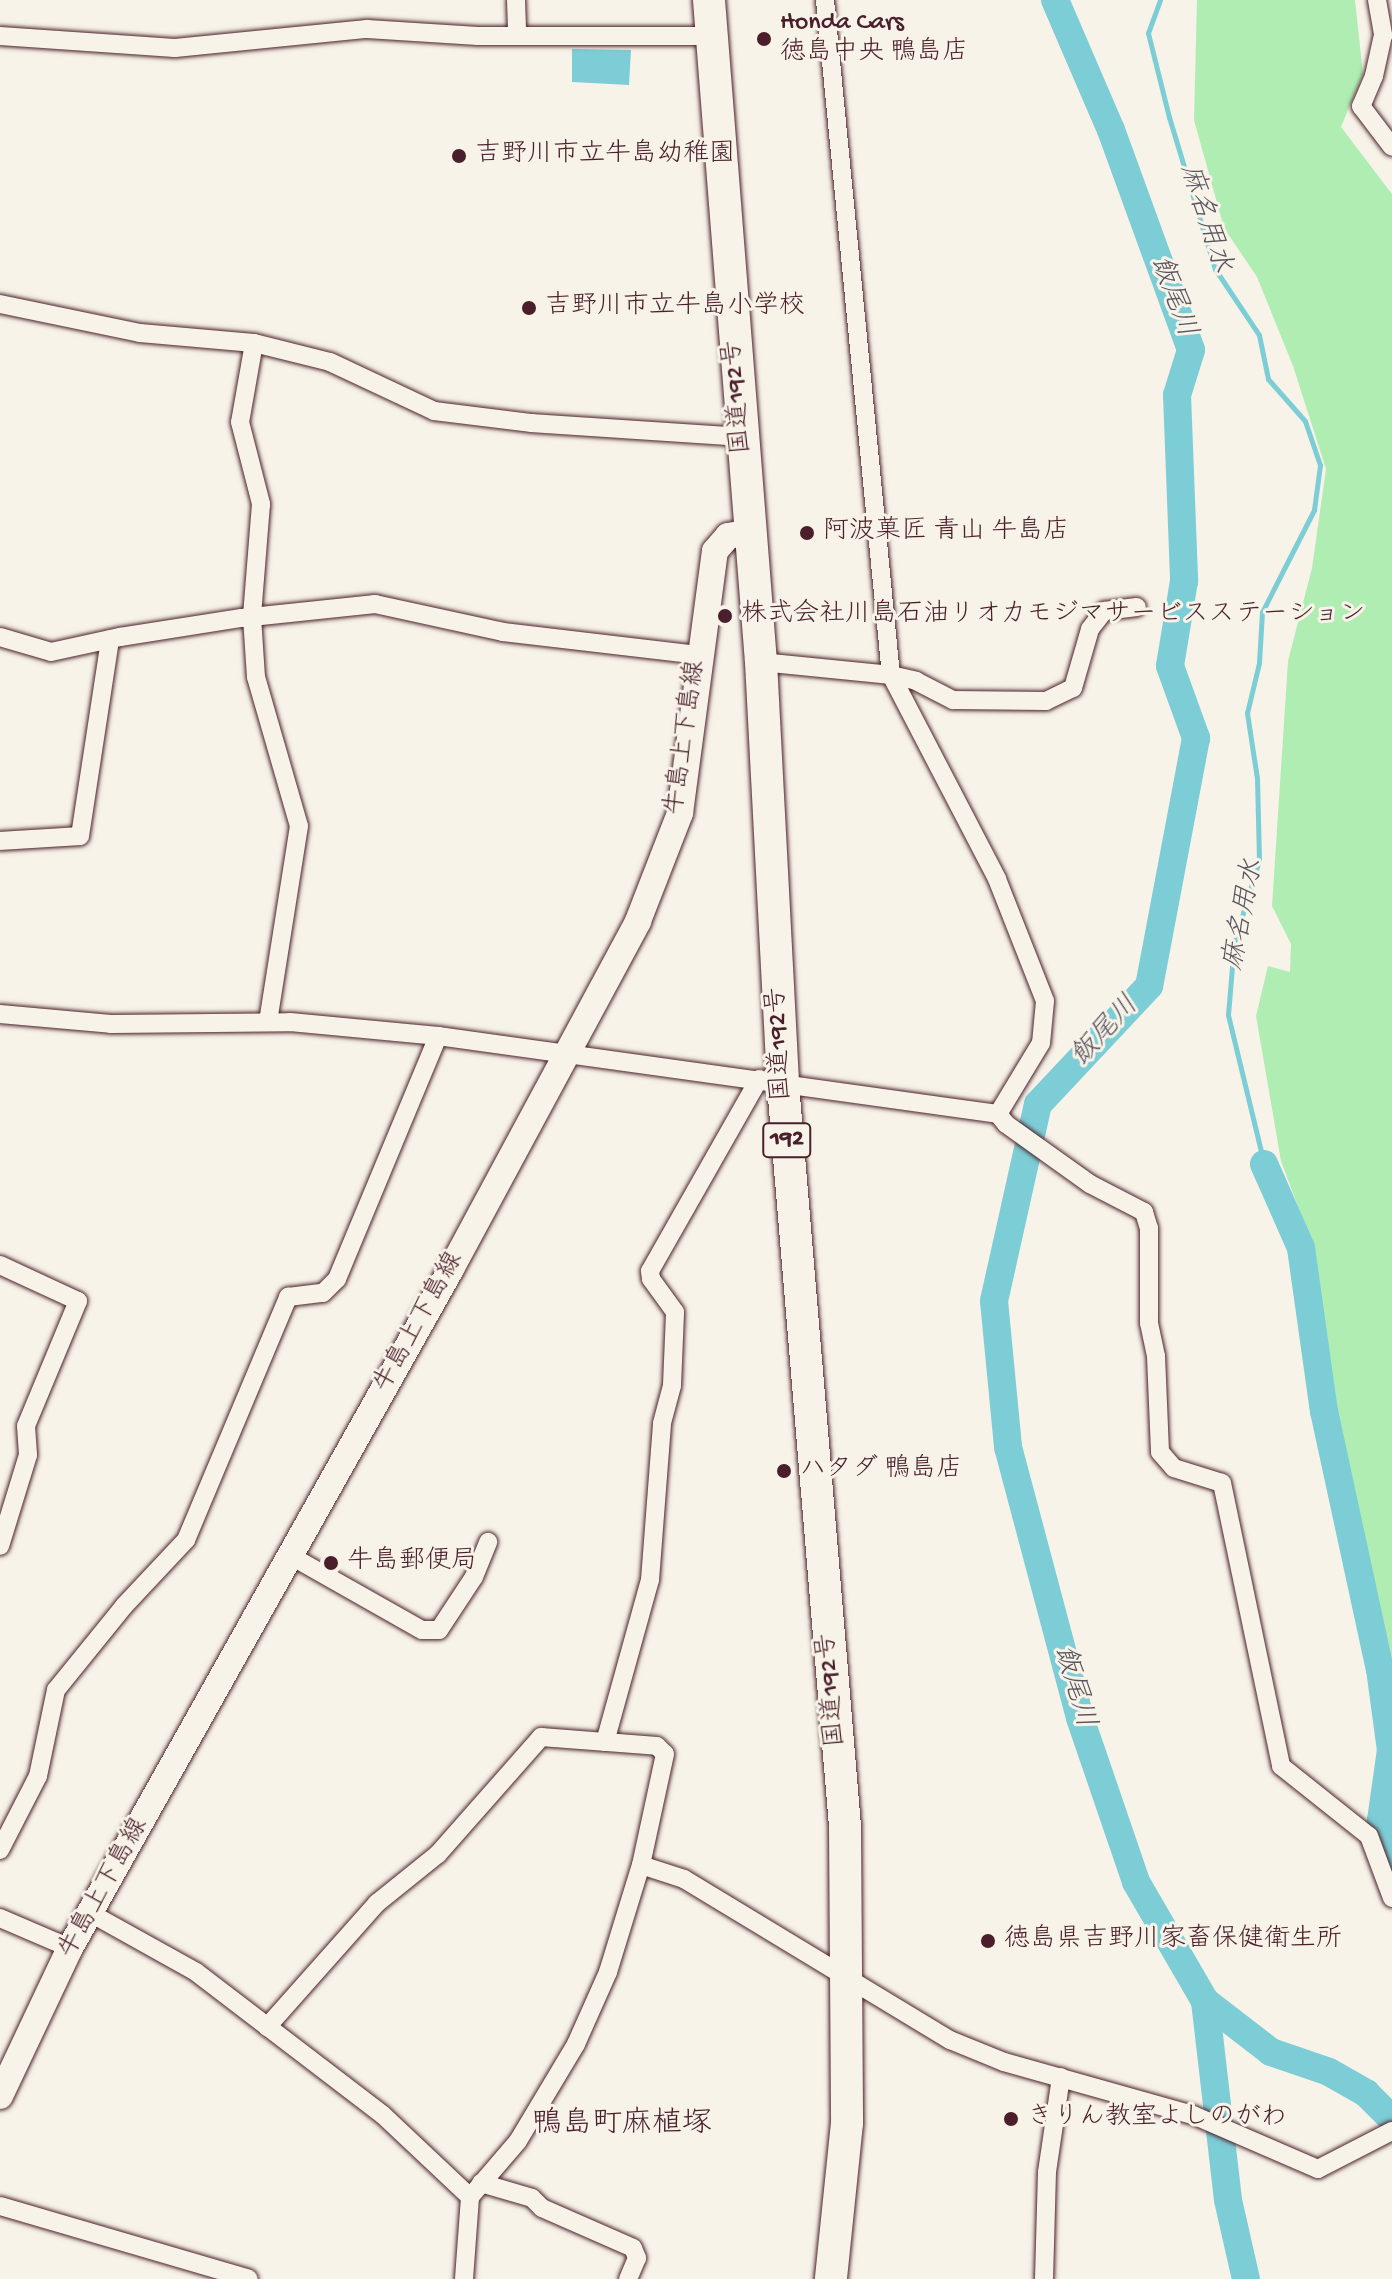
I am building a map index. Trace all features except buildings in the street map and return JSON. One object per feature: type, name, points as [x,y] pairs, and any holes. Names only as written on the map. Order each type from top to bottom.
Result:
[{"type":"highway","name":"国道192号","points":[[709,0],[761,662],[771,1082],[845,1827],[847,2123],[831,2279]]},
{"type":"main road","name":"牛島上下島線","points":[[0,2096],[70,1948],[92,1914],[291,1556],[638,921],[680,813],[698,655],[715,551],[728,536],[751,532]]},
{"type":"street","points":[[516,0],[517,34]]},
{"type":"street","points":[[825,0],[891,675],[997,879],[1045,1001],[1041,1043],[1002,1119]]},
{"type":"street","points":[[1377,0],[1383,35],[1374,76],[1361,106],[1392,147]]},
{"type":"street","points":[[0,36],[175,48],[367,29],[478,36],[711,36]]},
{"type":"street","points":[[0,304],[140,333],[254,343],[330,362],[434,411],[532,423],[742,437]]},
{"type":"street","points":[[254,343],[240,422],[261,504],[252,617],[256,677],[299,826],[268,1022]]},
{"type":"street","points":[[0,637],[51,652],[110,639],[252,617],[375,604],[503,632],[698,655]]},
{"type":"street","points":[[761,662],[891,675],[916,681],[953,700],[1046,701],[1073,688],[1090,629],[1104,611],[1137,607]]},
{"type":"street","points":[[0,841],[80,836],[110,639]]},
{"type":"street","points":[[0,1014],[111,1024],[268,1022],[438,1036],[771,1082],[1002,1119],[1083,1180],[1144,1212],[1160,1452],[1174,1468],[1222,1483],[1281,1766],[1369,1836],[1392,1898]]},
{"type":"street","points":[[0,1850],[38,1776],[56,1690],[124,1606],[186,1540],[288,1297],[323,1293],[337,1279],[438,1036]]},
{"type":"street","points":[[605,1742],[650,1580],[662,1423],[672,1385],[675,1312],[651,1279],[650,1271],[771,1082]]},
{"type":"street","points":[[0,1265],[78,1301],[26,1426],[28,1455],[0,1546]]},
{"type":"street","points":[[291,1556],[422,1630],[439,1630],[474,1577],[488,1542]]},
{"type":"street","points":[[267,2027],[377,1903],[438,1854],[541,1737],[657,1746],[665,1754],[641,1865],[608,1972],[576,2044],[518,2141],[476,2190],[464,2279]]},
{"type":"street","points":[[641,1865],[684,1879],[950,2040],[1004,2062],[1193,2115],[1318,2169],[1392,2131]]},
{"type":"street","points":[[92,1914],[196,1972],[476,2190],[532,2198],[542,2208],[633,2248],[637,2258],[628,2279]]},
{"type":"street","points":[[0,1918],[70,1948]]},
{"type":"street","points":[[1044,2279],[1047,2172],[1061,2077]]},
{"type":"street","points":[[0,2206],[249,2279]]},
{"type":"green space","points":[[1197,0],[1355,0],[1363,74],[1341,127],[1392,194],[1392,1681],[1338,1431],[1309,1236],[1281,1161],[1256,1016],[1268,966],[1290,972],[1291,944],[1272,906],[1288,661],[1312,568],[1326,469],[1293,366],[1257,277],[1224,228],[1194,120]]},
{"type":"water","points":[[572,49],[631,50],[629,85],[572,82]]},
{"type":"waterway","name":"飯尾川","points":[[1055,0],[1111,130],[1191,350],[1177,395],[1184,581],[1170,666],[1196,738],[1149,986],[1038,1104],[994,1301],[1008,1447],[1080,1718],[1136,1882],[1205,2001],[1271,2052],[1329,2072],[1366,2093],[1392,2119]]},
{"type":"waterway","name":"麻名用水","points":[[1160,0],[1148,33],[1169,117],[1215,269],[1259,335],[1268,379],[1305,421],[1320,465],[1314,510],[1262,612],[1259,663],[1247,713],[1257,778],[1259,860],[1234,943],[1228,1015],[1264,1164]]},
{"type":"waterway","name":"麻名用水","points":[[1264,1164],[1301,1248],[1324,1411],[1380,1669],[1391,1750],[1381,1820],[1392,1865]]},
{"type":"waterway","name":"飯尾川","points":[[1205,2001],[1228,2200],[1246,2279]]},
{"type":"place","name":"Honda Cars 徳島中央 鴨島店","points":[[764,39]]},
{"type":"place","name":"吉野川市立牛島幼稚園","points":[[459,156]]},
{"type":"place","name":"吉野川市立牛島小学校","points":[[529,308]]},
{"type":"place","name":"阿波菓匠 青山 牛島店","points":[[807,533]]},
{"type":"place","name":"株式会社川島石油リオカモジマサービスステーション","points":[[725,616]]},
{"type":"place","name":"ハタダ 鴨島店","points":[[784,1471]]},
{"type":"place","name":"牛島郵便局","points":[[331,1563]]},
{"type":"place","name":"徳島県吉野川家畜保健衛生所","points":[[988,1941]]},
{"type":"place","name":"きりん教室よしのがわ","points":[[1011,2119]]},
{"type":"district","name":"鴨島町麻植塚","points":[[622,2126]]}]
